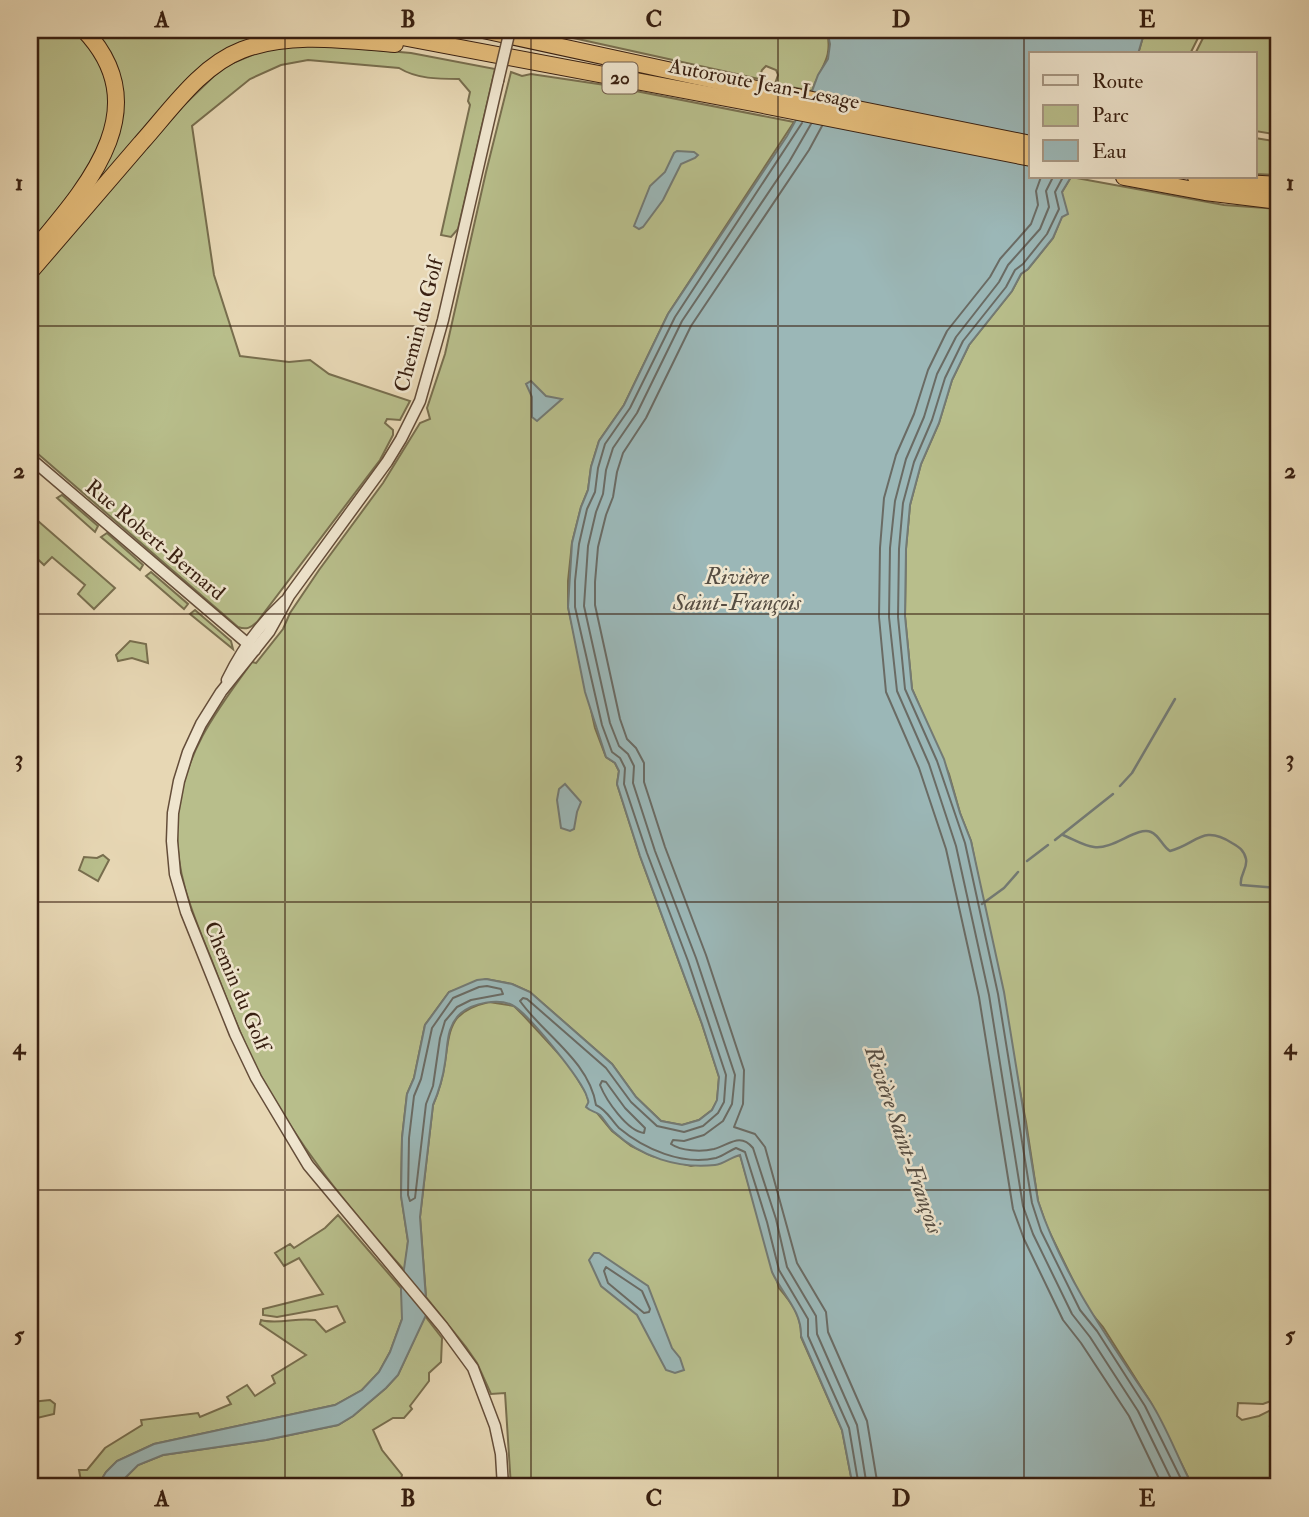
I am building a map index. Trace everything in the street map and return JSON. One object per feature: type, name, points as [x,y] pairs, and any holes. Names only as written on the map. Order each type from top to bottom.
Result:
[{"type":"highway","points":[[30,255],[94,172],[113,132],[117,106],[111,73],[104,56],[84,30]]},
{"type":"highway","name":"Autoroute Jean-Lesage","points":[[365,30],[1029,144]]},
{"type":"highway","name":"Autoroute Jean-Lesage","points":[[483,30],[1029,158]]},
{"type":"highway","points":[[30,272],[179,101],[208,71],[233,54],[269,43],[317,39],[482,52]]},
{"type":"highway","points":[[1130,178],[1216,194],[1279,201]]},
{"type":"highway","points":[[1204,178],[1279,184]]},
{"type":"street","name":"Chemin du Golf","points":[[503,1487],[501,1454],[489,1405],[473,1368],[443,1327],[308,1165],[265,1097],[235,1034],[179,892],[172,841],[174,805],[179,781],[196,734],[251,647],[280,616],[289,596],[387,462],[420,401],[440,329],[510,30]]},
{"type":"street","name":"Rue Robert-Bernard","points":[[30,458],[251,647]]},
{"type":"green space","points":[[30,30],[74,30],[88,46],[105,78],[108,112],[105,130],[89,171],[30,244]]},
{"type":"green space","points":[[89,30],[324,30],[344,34],[241,46],[30,261],[119,121]]},
{"type":"green space","points":[[537,30],[827,30],[828,49],[812,91],[775,84],[778,75],[776,70],[766,66],[759,79]]},
{"type":"green space","points":[[1145,30],[1202,30],[1191,52],[1139,52]]},
{"type":"green space","points":[[1207,30],[1279,30],[1279,135],[1256,131],[1256,52],[1196,52]]},
{"type":"green space","points":[[309,44],[411,53],[495,69],[458,229],[451,237],[441,235],[470,105],[470,92],[459,79],[420,76],[399,68],[308,60],[281,65],[250,79],[192,126],[214,275],[240,356],[289,362],[310,360],[329,374],[410,401],[400,420],[387,419],[385,423],[393,430],[393,435],[380,460],[257,622],[244,628],[238,627],[30,447],[30,282],[183,106],[215,75],[228,65],[262,51]]},
{"type":"green space","points":[[511,72],[522,76],[531,74],[605,85],[794,122],[668,314],[624,405],[599,441],[572,543],[568,581],[568,607],[595,728],[606,757],[615,763],[619,771],[617,784],[640,856],[702,1024],[719,1077],[717,1101],[712,1110],[699,1120],[682,1125],[661,1121],[636,1097],[612,1064],[530,992],[512,984],[486,979],[449,992],[425,1025],[414,1078],[407,1094],[402,1138],[401,1195],[408,1241],[405,1271],[306,1149],[257,1069],[197,925],[185,889],[178,852],[178,813],[188,770],[204,732],[252,662],[256,663],[283,629],[290,613],[383,483],[420,423],[430,419],[427,408],[445,354]]},
{"type":"green space","points":[[1256,138],[1279,142],[1279,175],[1256,174]]},
{"type":"green space","points":[[1070,178],[1076,178],[1224,205],[1279,209],[1279,1398],[1263,1404],[1238,1403],[1237,1416],[1242,1420],[1259,1416],[1279,1406],[1270,1426],[1275,1429],[1279,1424],[1279,1487],[1193,1487],[1151,1403],[1103,1327],[1086,1307],[1047,1227],[1038,1201],[1026,1122],[971,841],[949,774],[912,689],[905,616],[906,549],[910,505],[921,464],[939,423],[952,380],[969,345],[1012,291],[1021,274],[1053,238],[1062,216],[1062,192]]},
{"type":"green space","points":[[62,495],[98,526],[95,532],[57,498]]},
{"type":"green space","points":[[30,514],[115,588],[94,609],[78,594],[85,585],[52,557],[44,565],[30,552]]},
{"type":"green space","points":[[107,533],[143,565],[140,570],[101,537]]},
{"type":"green space","points":[[151,572],[188,604],[184,609],[146,576]]},
{"type":"green space","points":[[195,610],[231,641],[233,649],[190,614]]},
{"type":"green space","points":[[130,641],[146,644],[148,663],[132,658],[118,661],[116,655]]},
{"type":"green space","points":[[103,855],[109,860],[98,881],[79,870],[84,857],[97,858]]},
{"type":"green space","points":[[489,1002],[514,1006],[523,1015],[569,1065],[597,1113],[612,1131],[631,1146],[652,1156],[691,1166],[740,1155],[779,1288],[795,1311],[800,1323],[801,1337],[842,1430],[853,1487],[511,1487],[505,1393],[491,1394],[477,1363],[426,1297],[420,1217],[433,1105],[442,1079],[448,1039],[459,1016],[466,1010]]},
{"type":"green space","points":[[338,1215],[401,1288],[402,1319],[390,1352],[379,1372],[362,1390],[335,1405],[154,1444],[117,1461],[97,1487],[76,1487],[81,1481],[79,1470],[87,1470],[105,1448],[142,1425],[141,1420],[198,1413],[200,1417],[231,1404],[227,1397],[247,1385],[255,1396],[275,1383],[272,1376],[306,1355],[260,1324],[261,1320],[315,1320],[326,1332],[345,1322],[337,1306],[277,1317],[263,1315],[263,1309],[323,1294],[299,1258],[284,1266],[275,1253],[290,1244],[294,1248],[325,1228]]},
{"type":"green space","points":[[425,1316],[442,1338],[441,1362],[429,1373],[429,1381],[404,1418],[393,1418],[373,1430],[382,1450],[402,1475],[399,1487],[116,1487],[138,1465],[163,1455],[266,1440],[338,1425],[353,1416],[398,1375]]},
{"type":"green space","points":[[50,1400],[55,1404],[54,1414],[37,1418],[31,1416],[31,1402]]},
{"type":"water","name":"Rivière Saint-François","points":[[827,30],[1145,30],[1139,52],[1029,52],[1029,178],[1070,178],[1062,192],[1068,214],[1062,217],[1053,238],[1021,274],[1012,291],[969,345],[952,380],[939,423],[921,464],[910,505],[905,616],[912,689],[944,759],[971,841],[1004,992],[1038,1201],[1073,1279],[1156,1411],[1193,1487],[853,1487],[842,1430],[801,1336],[795,1311],[772,1272],[740,1155],[715,1165],[701,1166],[674,1163],[636,1148],[614,1132],[600,1115],[586,1107],[588,1102],[583,1088],[530,1020],[512,1005],[493,1002],[461,1013],[448,1036],[443,1074],[433,1105],[420,1217],[427,1313],[398,1375],[353,1416],[338,1425],[266,1440],[163,1455],[138,1465],[116,1487],[97,1487],[117,1461],[154,1444],[335,1405],[362,1390],[379,1372],[390,1352],[402,1319],[401,1290],[408,1241],[401,1196],[402,1138],[407,1094],[414,1078],[425,1025],[449,992],[486,979],[512,984],[530,992],[612,1064],[636,1097],[661,1121],[682,1125],[699,1120],[712,1110],[717,1100],[719,1077],[640,856],[617,784],[619,771],[615,763],[606,757],[585,692],[568,607],[572,543],[599,441],[624,405],[668,314],[787,136],[828,59],[830,44]]},
{"type":"water","points":[[677,151],[694,152],[698,155],[681,164],[663,200],[639,229],[634,226],[650,186],[665,172]]},
{"type":"water","points":[[531,381],[546,396],[562,399],[537,421],[532,417],[532,397],[526,384]]},
{"type":"water","points":[[565,784],[581,802],[574,829],[570,831],[561,828],[557,800],[559,789]]},
{"type":"water","points":[[594,1253],[599,1253],[648,1286],[672,1348],[680,1358],[684,1370],[675,1373],[666,1370],[637,1315],[601,1286],[589,1260]]},
{"type":"waterway","points":[[1120,786],[1132,773],[1175,699]]},
{"type":"waterway","points":[[1055,840],[1113,794]]},
{"type":"waterway","points":[[1063,835],[1086,845],[1101,847],[1145,831],[1154,834],[1170,851],[1200,837],[1213,835],[1235,844],[1244,853],[1246,866],[1241,885],[1279,888]]},
{"type":"waterway","points":[[1027,861],[1048,845]]},
{"type":"waterway","points":[[982,904],[1004,888],[1018,872]]}]
